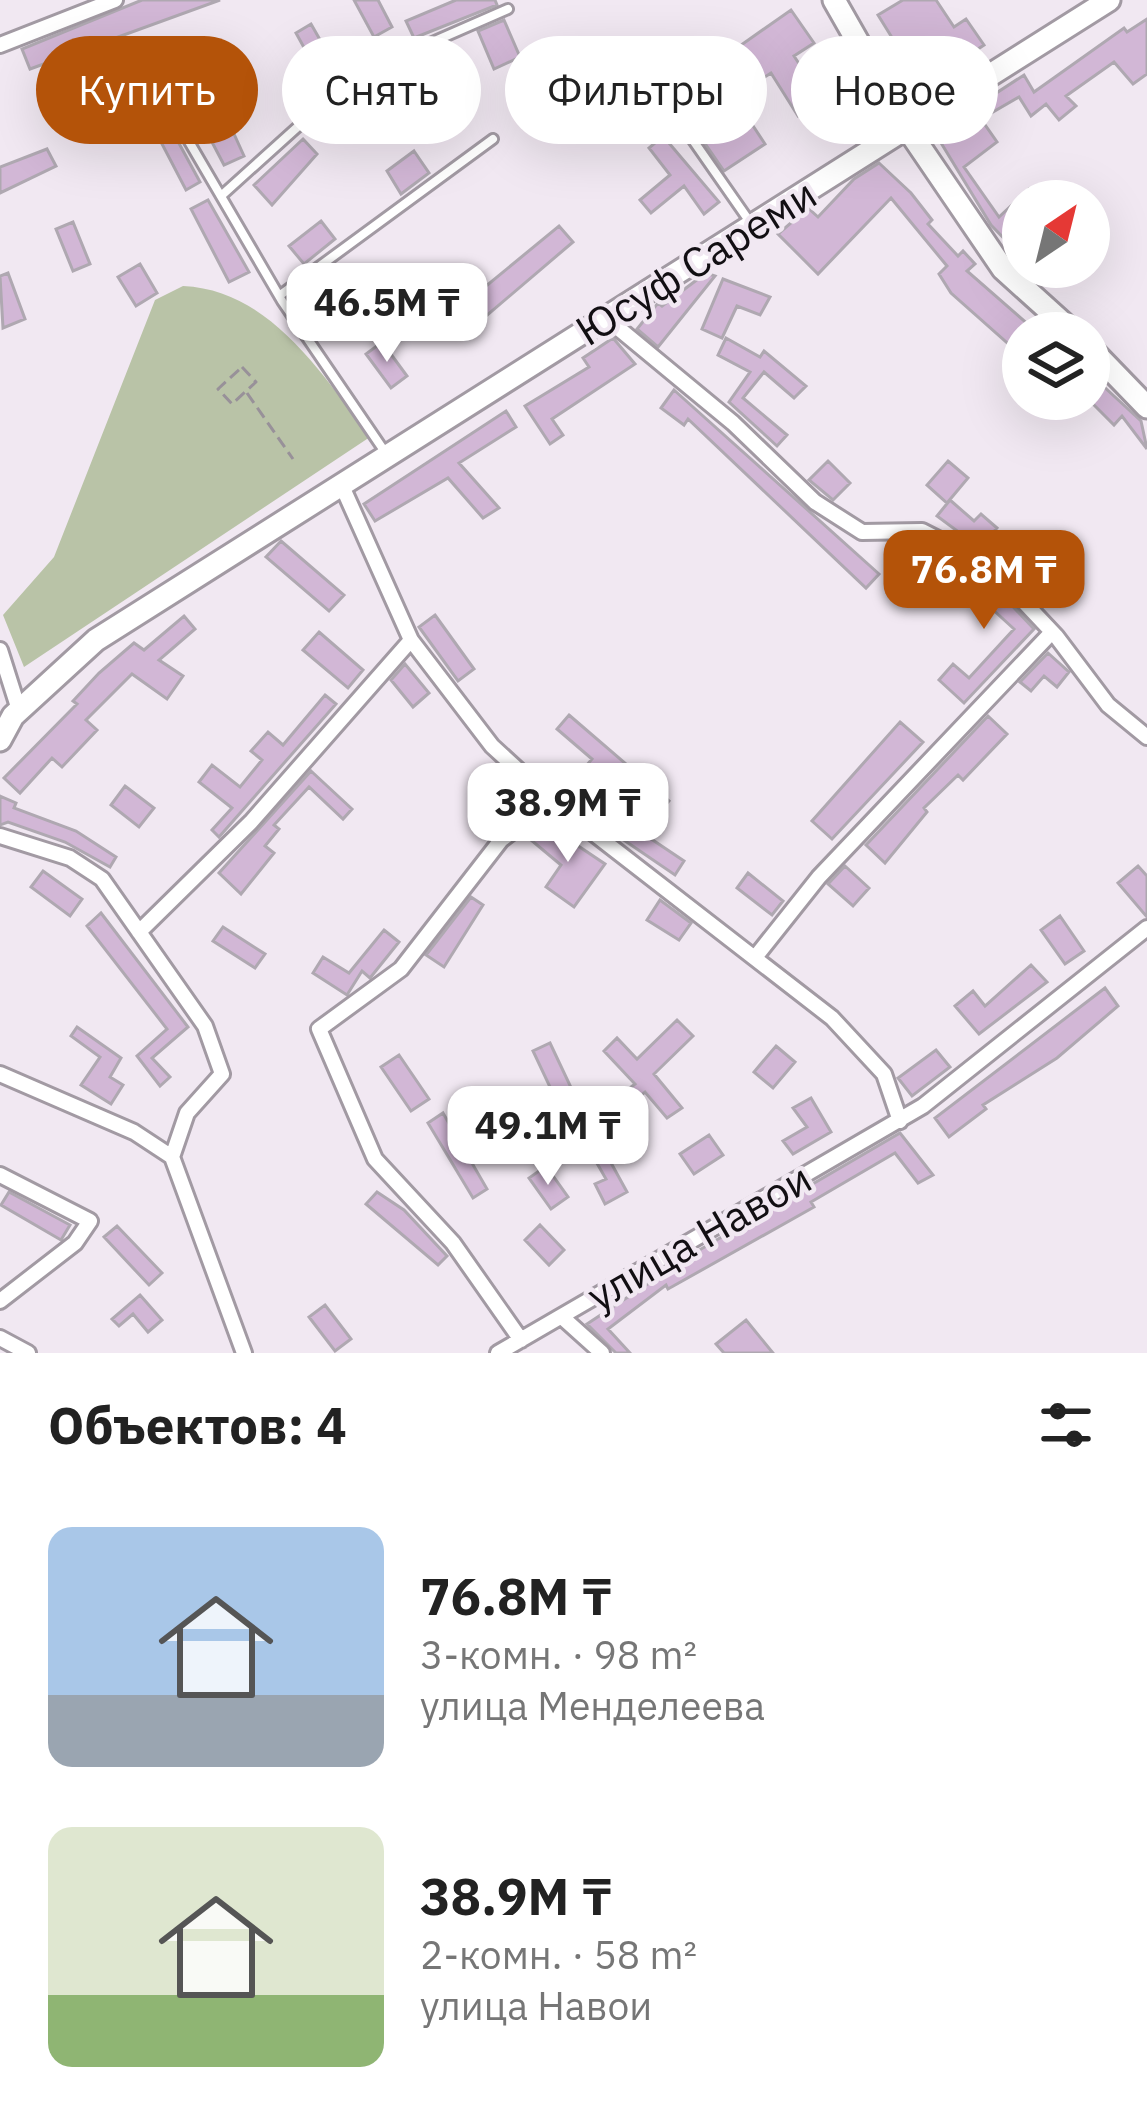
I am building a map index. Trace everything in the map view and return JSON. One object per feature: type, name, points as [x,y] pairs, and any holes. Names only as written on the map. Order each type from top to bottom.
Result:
[{"type":"main road","points":[[834,0],[855,36]]},
{"type":"main road","name":"Юсуф Сареми","points":[[998,71],[1109,0]]},
{"type":"main road","name":"Юсуф Сареми","points":[[0,740],[19,710],[96,640],[883,144]]},
{"type":"main road","points":[[919,144],[1003,269],[1051,312]]},
{"type":"main road","points":[[1110,369],[1147,407]]},
{"type":"street","points":[[0,45],[93,4],[115,0]]},
{"type":"street","points":[[606,318],[733,423],[815,502],[862,532],[922,531],[989,565],[1052,632],[1108,705],[1147,736]]},
{"type":"street","points":[[342,485],[411,640],[492,746],[552,801],[757,955],[832,1018],[884,1074],[900,1120]]},
{"type":"street","points":[[757,955],[819,877],[1052,632]]},
{"type":"street","points":[[140,932],[251,822],[411,640]]},
{"type":"street","points":[[0,650],[19,710]]},
{"type":"street","points":[[521,1340],[453,1243],[375,1159],[320,1029],[401,969],[501,840],[552,801]]},
{"type":"street","points":[[0,836],[70,858],[102,879],[205,1025],[221,1074],[187,1112],[172,1157]]},
{"type":"street","name":"улица Навои","points":[[498,1353],[900,1120],[1147,928]]},
{"type":"street","points":[[0,1074],[134,1132],[172,1157],[244,1353]]},
{"type":"street","points":[[0,1175],[90,1221],[75,1243],[0,1301]]},
{"type":"street","points":[[562,1317],[602,1353]]},
{"type":"street","points":[[0,1338],[28,1353]]},
{"type":"lane","points":[[220,196],[384,49],[412,51],[508,9]]},
{"type":"lane","points":[[279,296],[493,139]]},
{"type":"lane","points":[[190,144],[279,296],[388,456]]},
{"type":"lane","points":[[696,144],[753,226]]},
{"type":"path","points":[[242,367],[256,382],[246,391],[232,404],[218,389],[242,367]]},
{"type":"path","points":[[246,391],[293,459]]},
{"type":"green space","points":[[183,286],[242,302],[267,319],[312,362],[370,437],[24,667],[3,615],[54,557],[155,300]]},
{"type":"building","points":[[142,0],[220,0],[121,36],[54,36]]},
{"type":"building","points":[[354,0],[378,0],[392,27],[373,36]]},
{"type":"building","points":[[456,0],[495,0],[497,5],[419,36],[413,36],[406,21]]},
{"type":"building","points":[[903,0],[936,0],[954,27],[966,19],[978,36],[891,36],[878,15]]},
{"type":"building","points":[[791,10],[809,36],[791,36],[791,105],[771,73],[767,76],[767,36],[754,36]]},
{"type":"building","points":[[1147,19],[1147,74],[1133,84],[1114,62],[1066,96],[1076,106],[1059,120],[1046,104],[1031,116],[1019,97],[998,109],[998,92],[1024,75],[1034,92],[1124,28],[1127,32]]},
{"type":"building","points":[[504,20],[511,36],[505,36],[505,64],[494,69],[478,31]]},
{"type":"building","points":[[311,24],[318,36],[298,36]]},
{"type":"building","points":[[36,43],[36,67],[30,69],[22,49]]},
{"type":"building","points":[[162,144],[179,144],[200,182],[186,190]]},
{"type":"building","points":[[213,144],[239,144],[244,156],[224,165]]},
{"type":"building","points":[[298,144],[308,144],[317,154],[272,205],[254,185]]},
{"type":"building","points":[[670,144],[719,202],[704,214],[684,186],[651,213],[640,200],[670,175],[649,148]]},
{"type":"building","points":[[705,144],[765,144],[724,171]]},
{"type":"building","points":[[942,144],[994,144],[964,167],[999,217],[1002,214],[1002,236]]},
{"type":"building","points":[[47,149],[56,166],[0,193],[0,167]]},
{"type":"building","points":[[414,151],[429,173],[401,194],[387,171]]},
{"type":"building","points":[[879,163],[911,193],[932,220],[928,224],[958,256],[963,251],[975,264],[967,271],[1014,312],[1002,312],[1002,338],[951,293],[939,274],[947,266],[891,198],[818,274],[778,234],[808,208],[818,217],[854,179]]},
{"type":"building","points":[[208,200],[249,272],[229,282],[191,209]]},
{"type":"building","points":[[321,221],[335,239],[304,264],[289,246]]},
{"type":"building","points":[[73,222],[90,264],[73,271],[56,229]]},
{"type":"building","points":[[559,226],[573,242],[472,328],[442,286],[459,275],[474,296]]},
{"type":"building","points":[[140,264],[157,293],[136,306],[118,277]]},
{"type":"building","points":[[8,273],[25,319],[3,328],[0,276]]},
{"type":"building","points":[[706,273],[715,276],[658,347],[637,329],[658,303],[662,306]]},
{"type":"building","points":[[723,279],[770,297],[760,315],[737,306],[722,338],[702,329]]},
{"type":"building","points":[[613,338],[635,364],[552,419],[563,435],[550,444],[525,406],[589,367],[583,358]]},
{"type":"building","points":[[726,338],[760,357],[764,351],[806,386],[794,398],[764,372],[743,398],[787,435],[777,446],[729,402],[750,372],[718,355]]},
{"type":"building","points":[[382,342],[407,376],[391,388],[366,354]]},
{"type":"building","points":[[674,390],[879,574],[866,588],[688,419],[684,425],[661,408]]},
{"type":"building","points":[[1110,392],[1141,421],[1147,449],[1122,416],[1114,425],[1109,420]]},
{"type":"building","points":[[506,411],[516,427],[459,463],[499,508],[483,518],[448,478],[375,521],[364,504]]},
{"type":"building","points":[[828,461],[850,483],[833,500],[809,480]]},
{"type":"building","points":[[948,461],[968,478],[947,503],[927,485]]},
{"type":"building","points":[[950,500],[974,521],[981,514],[997,528],[989,537],[1039,573],[1030,585],[937,516]]},
{"type":"building","points":[[281,541],[344,595],[329,611],[266,557]]},
{"type":"building","points":[[956,563],[1002,595],[1034,629],[964,703],[939,680],[953,664],[969,678],[1014,629],[979,597],[974,604],[943,580]]},
{"type":"building","points":[[435,615],[474,669],[458,681],[419,627]]},
{"type":"building","points":[[184,616],[195,629],[159,660],[183,676],[167,699],[132,674],[86,720],[97,730],[62,767],[52,758],[20,793],[4,778],[77,704],[73,701],[99,673],[134,643],[144,650]]},
{"type":"building","points":[[319,632],[363,670],[348,688],[303,650]]},
{"type":"building","points":[[1048,653],[1069,672],[1057,687],[1044,676],[1031,691],[1020,682]]},
{"type":"building","points":[[405,664],[429,693],[413,707],[391,680]]},
{"type":"building","points":[[325,695],[336,704],[219,837],[212,830],[232,808],[199,782],[212,765],[240,787],[262,760],[251,751],[268,732],[283,745]]},
{"type":"building","points":[[569,715],[669,801],[653,819],[586,766],[592,759],[557,729]]},
{"type":"building","points":[[988,716],[1007,734],[963,780],[958,775],[924,808],[927,812],[885,863],[866,845]]},
{"type":"building","points":[[900,722],[923,742],[832,839],[812,821]]},
{"type":"building","points":[[311,771],[352,809],[343,819],[309,787],[274,825],[279,829],[265,846],[274,853],[241,894],[219,873]]},
{"type":"building","points":[[507,777],[534,800],[516,814],[492,794]]},
{"type":"building","points":[[125,786],[154,808],[139,827],[111,805]]},
{"type":"building","points":[[0,796],[16,803],[14,808],[76,831],[116,857],[110,867],[65,842],[8,822],[0,825]]},
{"type":"building","points":[[605,808],[684,861],[675,875],[596,821]]},
{"type":"building","points":[[544,823],[605,864],[574,907],[546,887],[561,865],[531,840]]},
{"type":"building","points":[[845,866],[869,888],[853,906],[828,884]]},
{"type":"building","points":[[1138,866],[1147,876],[1147,917],[1118,883]]},
{"type":"building","points":[[43,871],[82,899],[70,916],[31,887]]},
{"type":"building","points":[[748,873],[783,901],[772,915],[737,888]]},
{"type":"building","points":[[471,897],[483,905],[444,967],[426,955]]},
{"type":"building","points":[[660,900],[691,923],[679,940],[647,920]]},
{"type":"building","points":[[101,913],[188,1027],[152,1058],[170,1077],[160,1086],[137,1056],[167,1029],[87,926]]},
{"type":"building","points":[[1060,916],[1084,951],[1065,964],[1041,930]]},
{"type":"building","points":[[223,927],[265,954],[255,968],[213,941]]},
{"type":"building","points":[[384,930],[399,942],[370,978],[362,971],[347,995],[313,973],[323,957],[349,973]]},
{"type":"building","points":[[1031,965],[1047,982],[979,1034],[955,1006],[973,991],[985,1006]]},
{"type":"building","points":[[1105,988],[1118,1006],[1057,1058],[983,1105],[986,1109],[949,1137],[935,1118]]},
{"type":"building","points":[[677,1020],[693,1036],[654,1074],[682,1108],[667,1118],[645,1092],[619,1114],[626,1121],[638,1115],[641,1120],[611,1143],[618,1156],[610,1161],[627,1192],[605,1204],[595,1184],[606,1179],[586,1144],[613,1129],[599,1112],[635,1084],[604,1051],[617,1038],[637,1059]]},
{"type":"building","points":[[77,1027],[121,1058],[110,1077],[123,1085],[111,1104],[81,1085],[100,1057],[71,1036]]},
{"type":"building","points":[[550,1043],[575,1096],[558,1104],[533,1051]]},
{"type":"building","points":[[776,1046],[795,1062],[773,1088],[754,1072]]},
{"type":"building","points":[[936,1050],[950,1067],[912,1096],[898,1078]]},
{"type":"building","points":[[399,1055],[429,1099],[411,1111],[381,1067]]},
{"type":"building","points":[[811,1098],[831,1132],[793,1154],[783,1141],[807,1127],[793,1108]]},
{"type":"building","points":[[443,1113],[487,1189],[473,1198],[428,1123]]},
{"type":"building","points":[[900,1133],[933,1175],[918,1183],[895,1153],[811,1202],[814,1207],[668,1289],[666,1285],[608,1329],[630,1353],[616,1353],[587,1324],[696,1252]]},
{"type":"building","points":[[709,1135],[723,1155],[694,1174],[680,1154]]},
{"type":"building","points":[[546,1166],[568,1197],[551,1209],[529,1178]]},
{"type":"building","points":[[9,1192],[70,1225],[61,1240],[1,1205]]},
{"type":"building","points":[[377,1192],[404,1210],[447,1256],[438,1265],[366,1204]]},
{"type":"building","points":[[540,1225],[564,1250],[549,1265],[525,1240]]},
{"type":"building","points":[[117,1226],[162,1273],[149,1285],[104,1237]]},
{"type":"building","points":[[140,1295],[162,1320],[148,1332],[133,1314],[119,1326],[112,1319]]},
{"type":"building","points":[[325,1305],[351,1339],[335,1351],[309,1317]]},
{"type":"building","points":[[746,1320],[773,1353],[724,1353],[716,1344]]}]
